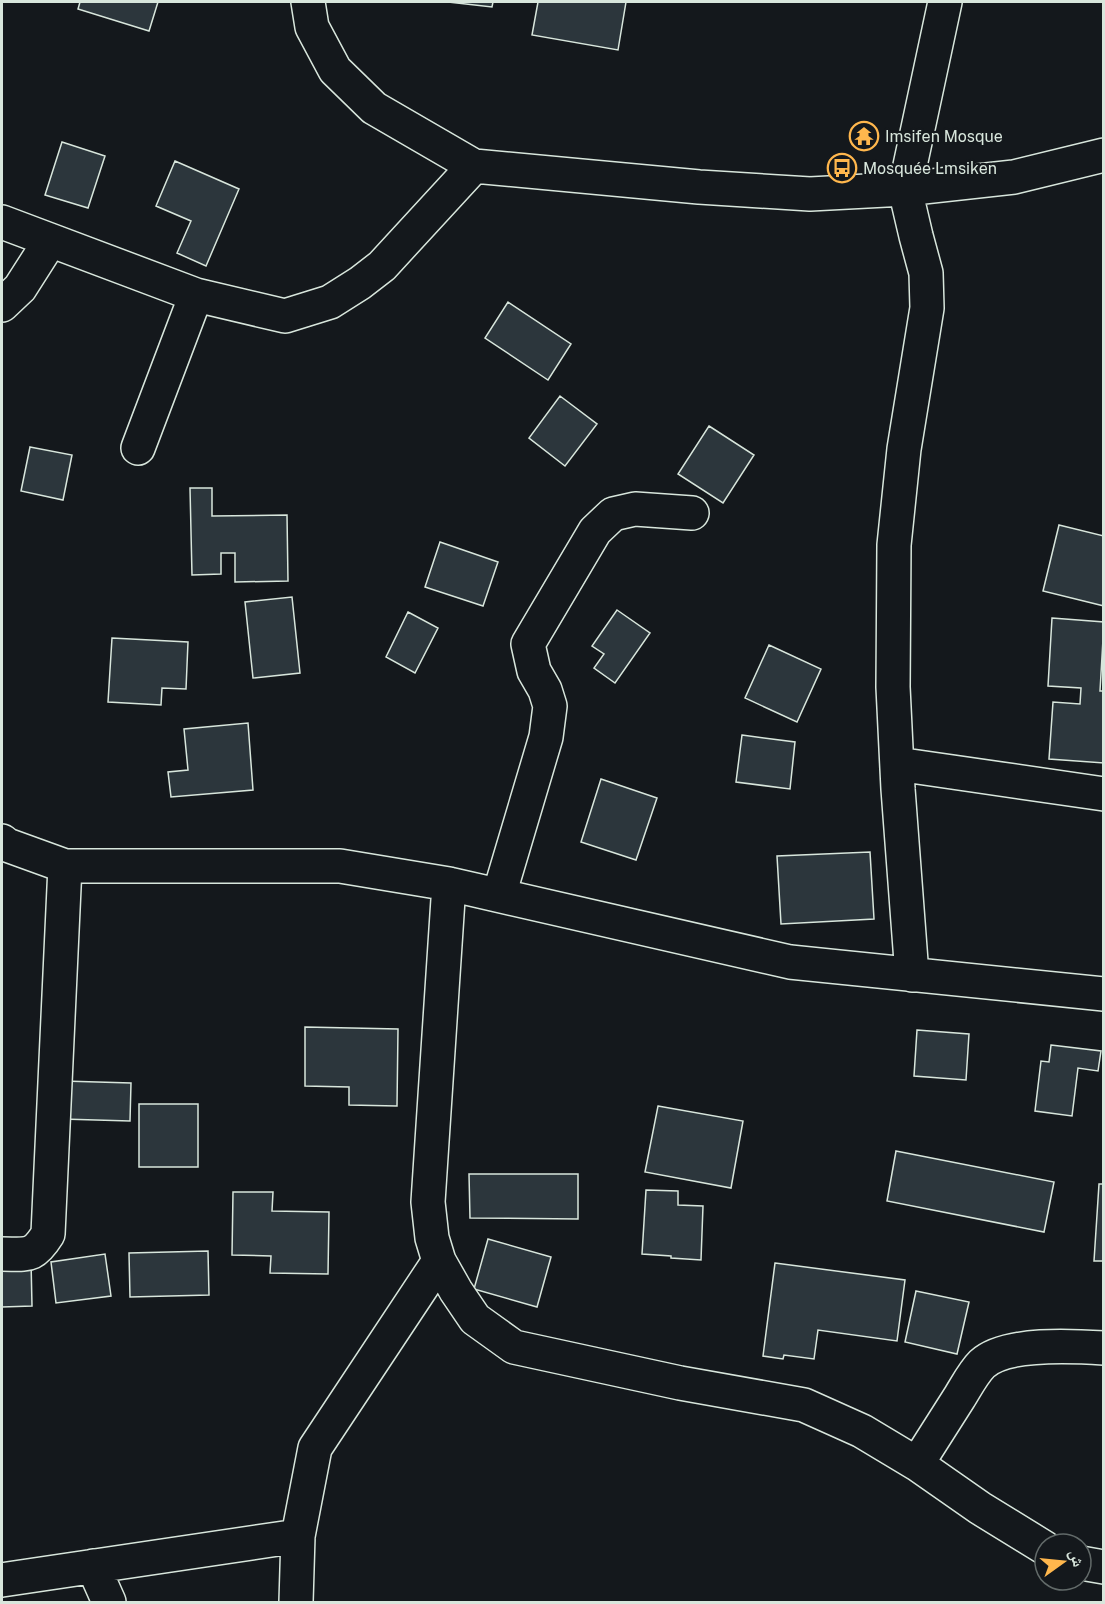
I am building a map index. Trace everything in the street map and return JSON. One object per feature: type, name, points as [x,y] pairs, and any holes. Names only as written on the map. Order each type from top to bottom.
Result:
[{"type":"street","points":[[308,2],[312,27],[335,70],[374,108],[474,166],[699,187],[810,194],[905,189],[1014,177],[1104,155]]},
{"type":"street","points":[[912,975],[893,687],[894,545],[904,448],[927,308],[926,273],[905,189],[945,2]]},
{"type":"street","points":[[2,222],[196,295],[285,316],[330,303],[382,266],[474,166]]},
{"type":"street","points":[[2,305],[20,288],[50,241]]},
{"type":"street","points":[[138,448],[196,295]]},
{"type":"street","points":[[499,896],[546,737],[550,706],[545,690],[534,671],[528,644],[595,531],[613,514],[635,508],[692,513]]},
{"type":"street","points":[[897,764],[1104,794]]},
{"type":"street","points":[[2,841],[7,845],[65,866],[340,866],[449,884],[790,962],[1104,994]]},
{"type":"street","points":[[2,1254],[29,1254],[40,1246],[48,1234],[65,866]]},
{"type":"street","points":[[449,884],[428,1202],[432,1238],[439,1261],[475,1319],[514,1347],[680,1383],[804,1405],[862,1431],[1033,1541]]},
{"type":"street","points":[[296,1602],[298,1536],[315,1448],[439,1261]]},
{"type":"street","points":[[916,1464],[982,1364],[996,1356],[1019,1349],[1104,1348]]},
{"type":"street","points":[[2,1580],[298,1536]]},
{"type":"street","points":[[93,1566],[109,1602]]},
{"type":"building","points":[[80,2],[158,2],[149,31],[78,9]]},
{"type":"building","points":[[448,2],[493,2],[492,7]]},
{"type":"building","points":[[538,2],[626,2],[618,50],[532,35]]},
{"type":"building","points":[[62,142],[105,156],[88,208],[45,195]]},
{"type":"building","points":[[175,161],[239,189],[206,266],[177,253],[191,221],[156,206]]},
{"type":"building","points":[[508,302],[571,344],[548,380],[485,338]]},
{"type":"building","points":[[560,396],[597,424],[565,466],[529,438]]},
{"type":"building","points":[[709,426],[754,455],[723,503],[678,474]]},
{"type":"building","points":[[30,447],[72,455],[63,500],[21,491]]},
{"type":"building","points":[[190,488],[212,488],[212,516],[287,515],[288,581],[235,582],[235,553],[221,553],[221,574],[192,575]]},
{"type":"building","points":[[1059,525],[1104,536],[1104,606],[1043,591]]},
{"type":"building","points":[[440,542],[498,562],[483,606],[425,587]]},
{"type":"building","points":[[292,597],[300,673],[253,678],[245,602]]},
{"type":"building","points":[[617,610],[650,633],[615,683],[594,668],[604,654],[592,646]]},
{"type":"building","points":[[408,612],[438,628],[415,673],[386,657]]},
{"type":"building","points":[[1052,618],[1104,622],[1100,691],[1104,691],[1104,763],[1049,759],[1053,702],[1080,704],[1081,688],[1048,686]]},
{"type":"building","points":[[112,638],[188,642],[186,689],[162,688],[161,705],[108,702]]},
{"type":"building","points":[[769,645],[821,669],[797,722],[745,698]]},
{"type":"building","points":[[248,723],[253,790],[171,797],[168,772],[188,770],[184,729]]},
{"type":"building","points":[[742,735],[795,742],[790,789],[736,782]]},
{"type":"building","points":[[601,779],[657,798],[636,860],[581,842]]},
{"type":"building","points":[[870,852],[874,919],[781,924],[777,856]]},
{"type":"building","points":[[305,1027],[398,1029],[397,1106],[349,1105],[349,1087],[305,1086]]},
{"type":"building","points":[[917,1030],[969,1034],[966,1080],[914,1076]]},
{"type":"building","points":[[1051,1045],[1101,1051],[1098,1071],[1078,1068],[1072,1116],[1035,1111],[1041,1061],[1049,1062]]},
{"type":"building","points":[[63,1081],[131,1083],[130,1121],[62,1119]]},
{"type":"building","points":[[139,1104],[198,1104],[198,1167],[139,1167]]},
{"type":"building","points":[[658,1106],[743,1121],[731,1188],[645,1172]]},
{"type":"building","points":[[896,1151],[1054,1182],[1044,1232],[887,1201]]},
{"type":"building","points":[[469,1174],[578,1174],[578,1219],[470,1218]]},
{"type":"building","points":[[1099,1184],[1104,1184],[1104,1261],[1094,1261]]},
{"type":"building","points":[[646,1190],[678,1191],[678,1205],[703,1206],[701,1260],[642,1254]]},
{"type":"building","points":[[233,1192],[273,1192],[272,1211],[329,1212],[328,1274],[270,1273],[271,1256],[232,1255]]},
{"type":"building","points":[[488,1239],[551,1257],[537,1307],[474,1289]]},
{"type":"building","points":[[208,1251],[209,1295],[130,1297],[129,1253]]},
{"type":"building","points":[[105,1254],[111,1296],[56,1303],[51,1262]]},
{"type":"building","points":[[31,1261],[32,1306],[2,1307],[2,1263]]},
{"type":"building","points":[[775,1263],[905,1280],[897,1341],[818,1330],[814,1359],[784,1355],[783,1359],[763,1356]]},
{"type":"building","points":[[916,1291],[969,1302],[957,1354],[905,1342]]},
{"type":"place","name":"Imsifen Mosque","points":[[864,136]]},
{"type":"place","name":"Mosquée Lmsiken","points":[[842,168]]}]
